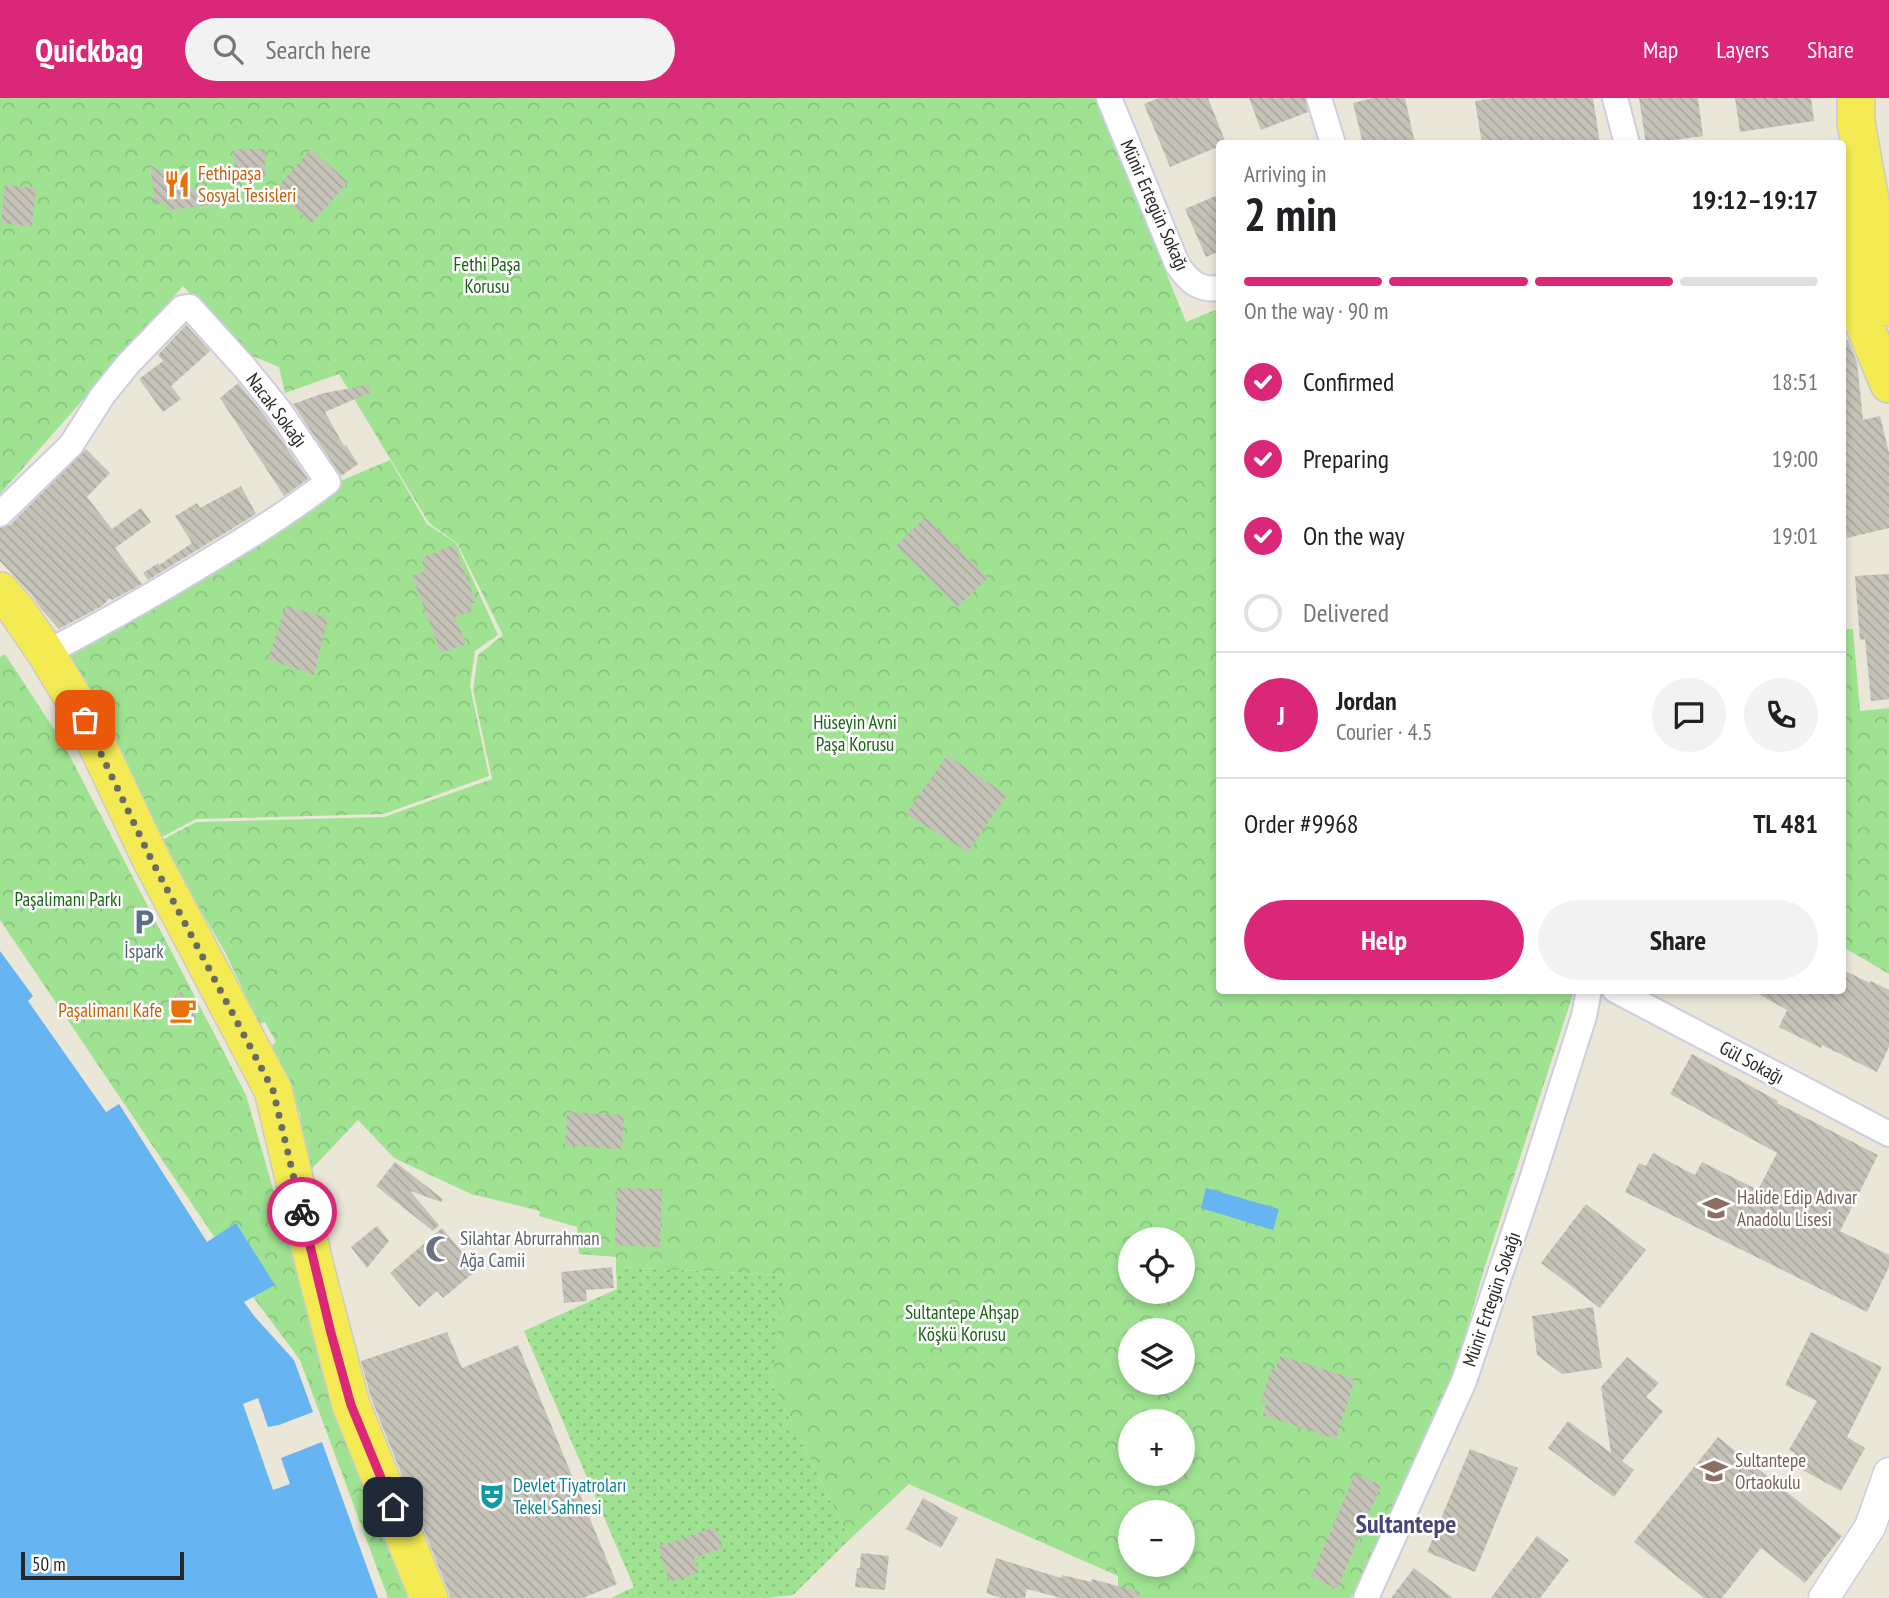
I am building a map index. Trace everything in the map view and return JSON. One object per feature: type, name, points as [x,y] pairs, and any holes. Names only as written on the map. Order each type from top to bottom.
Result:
[{"type":"main road","points":[[1832,98],[1835,140]]},
{"type":"main road","points":[[1856,98],[1856,122],[1889,307]]},
{"type":"main road","points":[[1846,210],[1864,324],[1889,384]]},
{"type":"main road","points":[[0,592],[46,653],[82,713],[151,859],[273,1090],[351,1405],[429,1598]]},
{"type":"street","name":"Münir Ertegün Sokağı","points":[[1110,98],[1177,264],[1185,276],[1200,287],[1216,288]]},
{"type":"street","points":[[1320,98],[1332,140]]},
{"type":"street","points":[[1615,98],[1626,140]]},
{"type":"street","name":"Nacak Sokağı","points":[[0,513],[71,445],[103,395],[128,364],[182,308],[190,307],[279,410],[328,482],[290,511],[210,561],[109,621],[46,653]]},
{"type":"street","name":"Münir Ertegün Sokağı","points":[[1366,1598],[1464,1381],[1534,1173],[1584,1016],[1588,994]]},
{"type":"street","name":"Gül Sokağı","points":[[1623,994],[1889,1134]]},
{"type":"street","points":[[1824,1598],[1870,1527],[1889,1473]]},
{"type":"green space","points":[[0,98],[1095,98],[1186,322],[1216,310],[1216,994],[1573,994],[1451,1380],[1351,1598],[1118,1598],[1118,1577],[1195,1577],[1195,1500],[1118,1500],[1118,1576],[909,1484],[850,1539],[772,1383],[784,1275],[616,1267],[616,1257],[579,1254],[577,1227],[539,1216],[540,1211],[471,1194],[394,1158],[358,1120],[306,1175],[300,1113],[270,1047],[276,1042],[265,1022],[259,1024],[225,952],[160,841],[196,822],[384,817],[492,779],[473,690],[478,655],[503,635],[457,543],[429,523],[339,374],[285,393],[279,367],[243,352],[183,286],[0,494]]},
{"type":"green space","points":[[390,460],[427,524],[456,543],[498,635],[475,651],[470,686],[489,776],[384,814],[196,819],[162,837],[68,655],[340,488],[338,482]]},
{"type":"green space","points":[[1846,629],[1853,629],[1860,711],[1889,708],[1889,974],[1846,949]]},
{"type":"green space","name":"Paşalimanı Parkı","points":[[5,654],[63,743],[246,1095],[338,1415],[413,1598],[388,1598],[300,1360],[253,1297],[274,1285],[236,1223],[215,1238],[0,920],[0,657]]},
{"type":"green space","points":[[616,1267],[785,1275],[772,1383],[850,1539],[793,1595],[768,1598],[611,1598],[634,1587],[524,1331],[617,1289]]},
{"type":"water","points":[[0,951],[33,996],[28,1001],[106,1112],[119,1104],[207,1242],[236,1223],[275,1285],[244,1302],[294,1360],[313,1412],[268,1427],[258,1398],[243,1404],[273,1490],[290,1484],[281,1458],[322,1442],[378,1598],[0,1598]]},
{"type":"water","points":[[1206,1188],[1279,1209],[1273,1230],[1201,1208]]},
{"type":"building","points":[[1159,98],[1208,98],[1225,140],[1216,140],[1216,148],[1170,167],[1144,104]]},
{"type":"building","points":[[1249,98],[1305,98],[1308,112],[1261,130]]},
{"type":"building","points":[[1373,98],[1405,98],[1414,140],[1362,140],[1353,103]]},
{"type":"building","points":[[1495,98],[1593,98],[1599,140],[1481,140],[1475,101]]},
{"type":"building","points":[[1639,98],[1698,98],[1703,136],[1645,140]]},
{"type":"building","points":[[1735,98],[1811,98],[1814,121],[1740,132]]},
{"type":"building","points":[[234,149],[265,149],[265,177],[235,178]]},
{"type":"building","points":[[311,149],[348,182],[312,223],[275,190]]},
{"type":"building","name":"Fethipaşa Sosyal Tesisleri","points":[[150,165],[219,204],[167,210],[167,203],[155,204]]},
{"type":"building","points":[[5,185],[36,188],[32,227],[1,223]]},
{"type":"building","points":[[1216,196],[1216,253],[1206,257],[1185,209]]},
{"type":"building","points":[[186,325],[210,351],[171,386],[181,399],[163,412],[139,379],[163,361],[158,355]]},
{"type":"building","points":[[1848,340],[1857,362],[1863,420],[1880,416],[1889,453],[1889,528],[1847,538]]},
{"type":"building","points":[[238,383],[267,419],[308,479],[284,496],[220,398]]},
{"type":"building","points":[[369,385],[371,392],[325,412],[344,446],[346,445],[358,464],[341,476],[293,404],[324,393]]},
{"type":"building","points":[[86,449],[110,473],[87,497],[112,529],[141,508],[151,522],[115,548],[142,584],[112,600],[110,598],[102,606],[59,629],[0,561],[0,528],[10,525]]},
{"type":"building","points":[[241,486],[256,514],[148,580],[143,573],[192,543],[175,516],[197,503],[200,508]]},
{"type":"building","points":[[926,517],[988,578],[957,607],[896,546]]},
{"type":"building","points":[[454,545],[476,602],[470,604],[473,610],[455,617],[466,644],[441,653],[412,576],[425,571],[421,558]]},
{"type":"building","points":[[1889,574],[1889,699],[1871,701],[1865,639],[1860,640],[1855,576]]},
{"type":"building","points":[[286,606],[328,618],[314,675],[268,659]]},
{"type":"building","points":[[947,755],[1007,795],[968,852],[906,814]]},
{"type":"building","points":[[1846,971],[1889,990],[1889,1047],[1877,1072],[1779,1027],[1787,1010],[1758,994],[1846,994]]},
{"type":"building","points":[[181,992],[197,1017],[181,1027],[165,1003]]},
{"type":"building","points":[[1692,1054],[1778,1101],[1777,1103],[1878,1155],[1840,1231],[1889,1255],[1889,1267],[1867,1312],[1625,1192],[1639,1163],[1646,1166],[1653,1153],[1695,1175],[1702,1162],[1758,1190],[1777,1153],[1670,1094]]},
{"type":"building","points":[[567,1112],[624,1115],[622,1149],[565,1145]]},
{"type":"building","points":[[395,1162],[443,1199],[441,1202],[410,1191],[439,1225],[433,1231],[376,1186]]},
{"type":"building","points":[[617,1188],[662,1189],[660,1247],[615,1245]]},
{"type":"building","points":[[1586,1204],[1646,1250],[1600,1308],[1541,1263]]},
{"type":"building","points":[[377,1226],[389,1241],[367,1268],[351,1247]]},
{"type":"building","name":"Silahtar Abrurrahman Ağa Camii","points":[[442,1228],[477,1270],[443,1298],[437,1291],[419,1307],[390,1273]]},
{"type":"building","points":[[612,1267],[614,1288],[586,1290],[587,1301],[564,1303],[561,1272]]},
{"type":"building","points":[[1593,1307],[1602,1368],[1562,1374],[1537,1355],[1532,1316]]},
{"type":"building","name":"Devlet Tiyatroları Tekel Sahnesi","points":[[447,1332],[462,1368],[518,1345],[617,1584],[583,1598],[450,1598],[371,1398],[361,1361]]},
{"type":"building","points":[[1811,1332],[1882,1367],[1847,1437],[1865,1448],[1841,1491],[1790,1463],[1795,1453],[1789,1450],[1817,1401],[1785,1385]]},
{"type":"building","points":[[1280,1356],[1355,1379],[1336,1439],[1263,1415],[1266,1403],[1261,1402],[1271,1369],[1275,1370]]},
{"type":"building","points":[[1627,1357],[1659,1383],[1646,1397],[1663,1411],[1622,1461],[1634,1470],[1614,1497],[1548,1448],[1568,1421],[1611,1453],[1601,1387]]},
{"type":"building","points":[[1718,1437],[1842,1536],[1805,1583],[1761,1548],[1722,1598],[1704,1598],[1634,1542]]},
{"type":"building","points":[[1470,1449],[1518,1468],[1475,1572],[1427,1552]]},
{"type":"building","points":[[1355,1474],[1381,1485],[1337,1589],[1311,1577]]},
{"type":"building","points":[[923,1498],[958,1518],[941,1548],[906,1529]]},
{"type":"building","points":[[715,1527],[723,1548],[694,1558],[699,1572],[670,1582],[658,1547]]},
{"type":"building","points":[[1537,1536],[1569,1560],[1540,1598],[1491,1598]]},
{"type":"building","points":[[861,1553],[889,1556],[885,1590],[855,1587]]},
{"type":"building","points":[[996,1558],[1061,1578],[1062,1575],[1091,1582],[1092,1579],[1140,1592],[1139,1598],[1061,1598],[1027,1589],[1025,1598],[1001,1598],[986,1593]]},
{"type":"building","points":[[1414,1568],[1453,1598],[1391,1598]]},
{"type":"way so far","points":[[85,720],[151,859],[273,1090],[302,1212]]},
{"type":"place","name":"Fethipaşa Sosyal Tesisleri","points":[[177,184]]},
{"type":"place","name":"İspark","points":[[144,922]]},
{"type":"place","name":"Paşalimanı Kafe","points":[[183,1010]]},
{"type":"place","name":"Halide Edip Adıvar Anadolu Lisesi","points":[[1716,1208]]},
{"type":"place","name":"Silahtar Abrurrahman Ağa Camii","points":[[439,1249]]},
{"type":"place","name":"Sultantepe Ortaokulu","points":[[1714,1471]]},
{"type":"place","name":"Devlet Tiyatroları Tekel Sahnesi","points":[[492,1496]]},
{"type":"district","name":"Sultantepe","points":[[1406,1523]]},
{"type":"route","points":[[302,1212],[351,1405],[393,1507]]},
{"type":"park label","name":"Fethi Paşa Korusu","points":[[487,275]]},
{"type":"park label","name":"Hüseyin Avni Paşa Korusu","points":[[855,733]]},
{"type":"park label","name":"Sultantepe Ahşap Köşkü Korusu","points":[[962,1323]]}]
